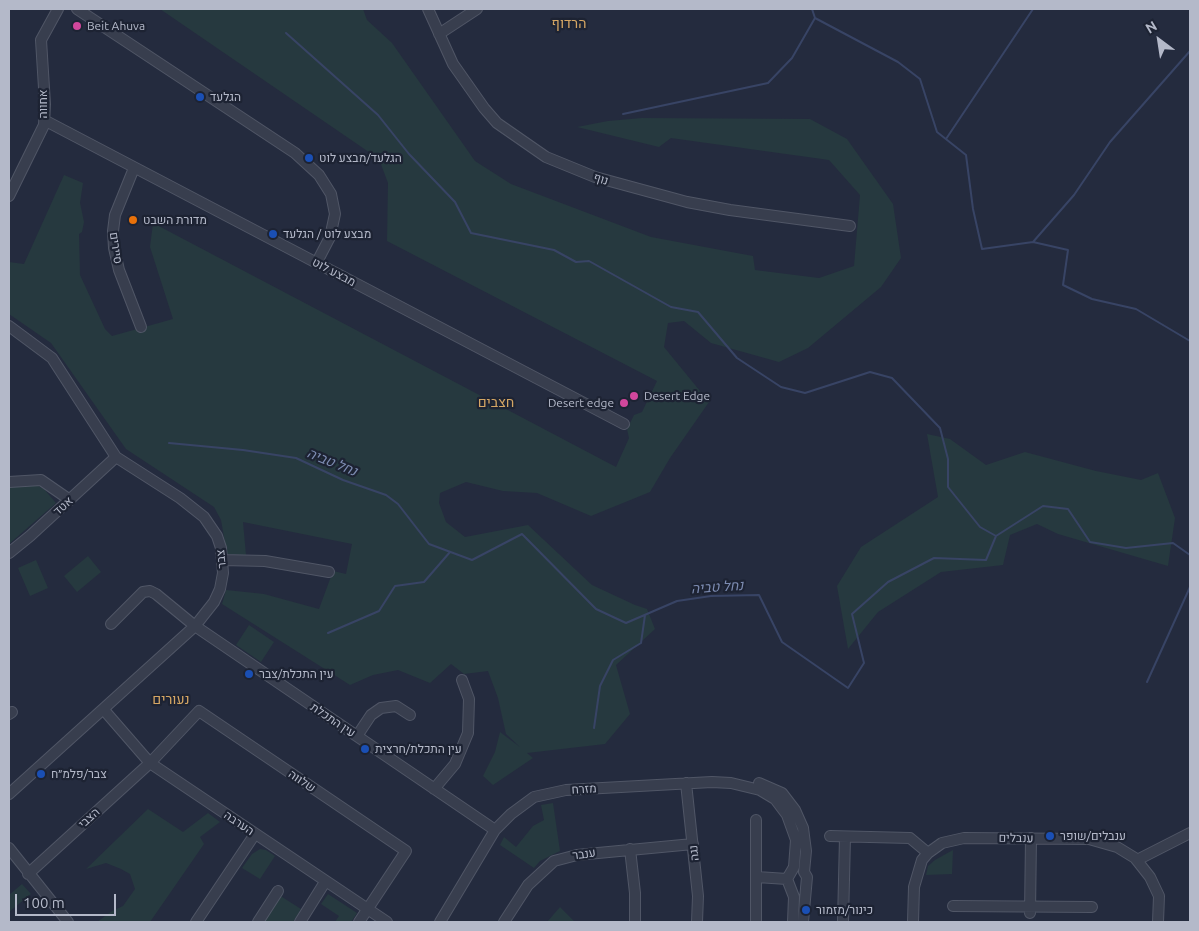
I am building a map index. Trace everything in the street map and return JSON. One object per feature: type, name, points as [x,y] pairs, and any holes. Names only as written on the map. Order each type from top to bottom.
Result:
[{"type":"street","name":"אחווה","points":[[9,196],[44,120],[41,40],[58,9]]},
{"type":"street","points":[[77,9],[295,153],[319,175],[331,194],[335,214],[332,231],[317,262]]},
{"type":"street","name":"נוף","points":[[428,9],[461,78],[497,123],[530,148],[561,164],[620,185],[710,207],[850,226]]},
{"type":"street","points":[[439,34],[477,9]]},
{"type":"street","name":"מבצע לוט","points":[[44,120],[624,424]]},
{"type":"street","name":"סיירים","points":[[134,168],[118,207],[112,231],[119,270],[141,327]]},
{"type":"street","name":"צבר","points":[[9,326],[52,358],[67,378],[116,457],[187,503],[204,517],[217,536],[222,560],[220,589],[214,602],[195,626],[9,794]]},
{"type":"street","name":"אטד","points":[[9,553],[116,457]]},
{"type":"street","points":[[9,482],[41,480],[70,500]]},
{"type":"street","points":[[222,560],[272,562],[329,572]]},
{"type":"street","name":"עין התכלת","points":[[111,624],[143,592],[150,591],[195,626],[495,830]]},
{"type":"street","points":[[434,788],[455,764],[468,733],[469,699],[462,680]]},
{"type":"street","points":[[357,736],[371,715],[381,708],[396,706],[410,715]]},
{"type":"street","name":"הערבה","points":[[104,710],[150,762],[325,882],[387,922]]},
{"type":"street","name":"שלווה","points":[[150,762],[199,711],[406,851],[368,910]]},
{"type":"street","name":"הצבי","points":[[28,874],[150,762]]},
{"type":"street","name":"מזרח","points":[[440,922],[495,830],[524,804],[549,793],[729,779],[745,780],[782,793],[796,810],[803,828],[806,845],[804,872]]},
{"type":"street","name":"מזרח","points":[[686,783],[731,783],[760,790],[775,800],[787,815],[794,830],[796,851],[790,878],[795,903],[793,922]]},
{"type":"street","name":"נגה","points":[[686,783],[698,896],[697,922]]},
{"type":"street","points":[[756,820],[756,922]]},
{"type":"street","points":[[1137,860],[1190,833]]},
{"type":"street","points":[[196,922],[255,834]]},
{"type":"street","points":[[830,836],[910,838],[928,853],[915,878],[913,922]]},
{"type":"street","points":[[843,922],[845,837]]},
{"type":"street","points":[[1030,910],[1031,838]]},
{"type":"street","name":"ענבלים","points":[[928,853],[952,839],[1031,838],[1099,840],[1128,852],[1150,877],[1159,896],[1158,922]]},
{"type":"street","name":"ענבר","points":[[504,922],[528,885],[554,862],[577,854],[693,844]]},
{"type":"street","points":[[9,848],[68,922]]},
{"type":"street","points":[[630,850],[635,893],[635,922]]},
{"type":"street","points":[[757,877],[790,878],[799,869],[804,872],[807,877],[803,922]]},
{"type":"street","points":[[790,878],[798,888],[806,883]]},
{"type":"street","points":[[300,922],[325,882]]},
{"type":"street","points":[[258,922],[278,892]]},
{"type":"street","points":[[954,906],[1030,910],[1092,907]]},
{"type":"street","points":[[359,922],[368,910]]},
{"type":"shaded area","points":[[160,9],[363,9],[367,20],[392,43],[475,161],[511,184],[651,237],[753,256],[755,270],[819,278],[854,266],[860,195],[829,160],[671,138],[659,147],[577,127],[608,121],[642,118],[810,119],[847,139],[893,204],[901,258],[881,287],[808,348],[779,362],[711,343],[684,321],[668,323],[664,347],[709,402],[670,458],[650,492],[591,516],[537,493],[503,491],[466,482],[440,493],[439,503],[446,522],[465,537],[528,525],[592,585],[647,609],[655,629],[616,665],[630,714],[605,744],[527,753],[533,758],[493,785],[483,776],[495,752],[500,732],[520,747],[506,734],[498,698],[488,671],[464,674],[451,664],[430,683],[398,670],[373,675],[350,685],[222,604],[226,590],[264,594],[319,609],[333,571],[346,574],[352,544],[243,522],[246,555],[227,554],[221,520],[214,507],[126,449],[51,343],[9,314],[9,262],[24,264],[64,175],[83,183],[80,203],[84,222],[82,232],[79,234],[80,275],[105,329],[112,336],[173,319],[150,247],[153,223],[616,467],[629,438],[627,429],[634,415],[642,412],[657,381],[387,241],[388,183],[379,159]]},
{"type":"shaded area","points":[[927,434],[950,439],[986,465],[1025,452],[1096,471],[1141,480],[1158,473],[1175,518],[1168,566],[1058,534],[1037,524],[1010,535],[1003,565],[941,572],[878,612],[848,649],[837,586],[861,547],[938,497]]},
{"type":"shaded area","points":[[25,484],[36,485],[44,489],[56,503],[9,544],[9,487]]},
{"type":"shaded area","points":[[88,556],[101,572],[77,592],[64,576]]},
{"type":"shaded area","points":[[36,560],[48,588],[30,596],[18,568]]},
{"type":"shaded area","points":[[249,625],[274,642],[261,662],[236,645]]},
{"type":"shaded area","points":[[553,803],[560,851],[540,861],[534,868],[500,845],[504,837],[516,847],[533,826],[544,820],[541,805]]},
{"type":"shaded area","points":[[148,809],[183,832],[208,813],[220,822],[200,837],[204,844],[150,922],[97,922],[112,911],[123,906],[135,889],[130,874],[121,869],[106,863],[86,869]]},
{"type":"shaded area","points":[[260,849],[266,850],[275,856],[260,879],[242,868],[252,854]]},
{"type":"shaded area","points":[[953,850],[952,874],[926,875],[928,866]]},
{"type":"shaded area","points":[[22,884],[31,894],[9,912],[9,895]]},
{"type":"shaded area","points":[[328,894],[357,913],[351,922],[335,922],[339,916],[321,904]]},
{"type":"shaded area","points":[[279,895],[301,909],[293,922],[262,921]]},
{"type":"shaded area","points":[[560,907],[575,922],[547,922]]},
{"type":"waterway","points":[[812,9],[815,18],[898,62],[920,79],[937,132],[966,155],[973,209],[982,249],[1033,242],[1068,250],[1063,285],[1092,299],[1136,309],[1190,341]]},
{"type":"waterway","points":[[946,139],[1033,9]]},
{"type":"waterway","points":[[623,114],[768,83],[792,58],[815,18]]},
{"type":"waterway","points":[[286,33],[378,115],[409,154],[455,202],[471,233],[554,250],[576,262],[589,261],[671,307],[698,312],[737,358],[781,387],[805,393],[870,372],[892,378],[940,428],[948,459],[948,487],[980,527],[996,536]]},
{"type":"waterway","points":[[1033,242],[1074,195],[1110,142],[1190,51]]},
{"type":"waterway","name":"נחל טביה","points":[[169,443],[243,450],[296,458],[343,480],[386,495],[398,504],[429,544],[472,560],[522,534],[596,609],[626,623],[677,601],[711,596],[759,595],[782,642],[848,688],[864,663],[852,614],[888,582],[934,558],[986,560],[996,536],[1043,506],[1068,509],[1090,542],[1126,548],[1173,543],[1190,555]]},
{"type":"waterway","points":[[328,633],[379,611],[395,586],[424,582],[450,552]]},
{"type":"waterway","points":[[1147,682],[1190,587]]},
{"type":"waterway","points":[[594,728],[600,686],[613,660],[641,643],[645,615]]},
{"type":"place","name":"Beit Ahuva","points":[[77,26]]},
{"type":"place","name":"הגלעד","points":[[200,97]]},
{"type":"place","name":"הגלעד/מבצע לוט","points":[[309,158]]},
{"type":"place","name":"מדורת השבט","points":[[133,220]]},
{"type":"place","name":"מבצע לוט / הגלעד","points":[[273,234]]},
{"type":"place","name":"Desert Edge","points":[[634,396]]},
{"type":"place","name":"Desert edge","points":[[624,403]]},
{"type":"place","name":"עין התכלת/צבר","points":[[249,674]]},
{"type":"place","name":"עין התכלת/חרצית","points":[[365,749]]},
{"type":"place","name":"צבר/פלמ״ח","points":[[41,774]]},
{"type":"place","name":"ענבלים/שופר","points":[[1050,836]]},
{"type":"place","name":"כינור/מזמור","points":[[806,910]]},
{"type":"district","name":"הרדוף","points":[[569,23]]},
{"type":"district","name":"חצבים","points":[[496,402]]},
{"type":"district","name":"נעורים","points":[[171,699]]}]
